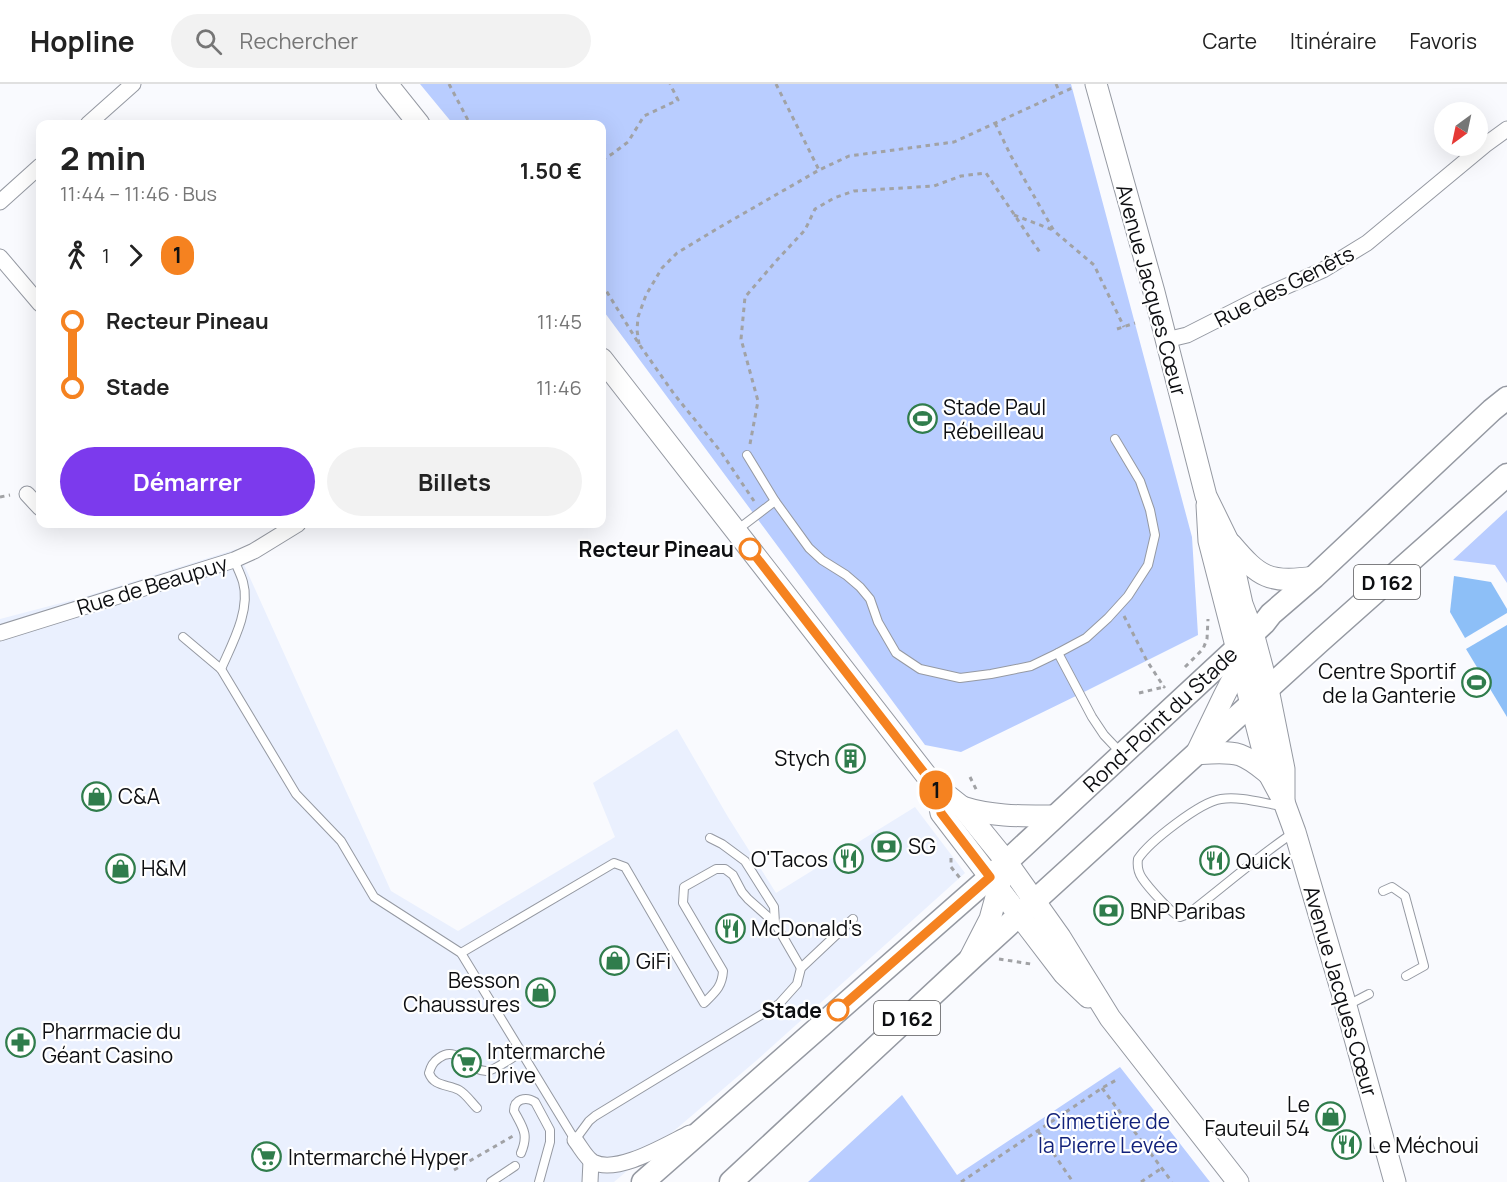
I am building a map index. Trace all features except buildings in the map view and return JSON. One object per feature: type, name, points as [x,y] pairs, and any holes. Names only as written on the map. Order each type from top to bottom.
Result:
[{"type":"main road","points":[[387,84],[416,120]]},
{"type":"main road","name":"Avenue Jacques Cœur","points":[[1096,84],[1206,496],[1209,541],[1243,649],[1268,690],[1284,769],[1285,804]]},
{"type":"main road","points":[[606,364],[936,788],[962,807],[978,812],[1002,816],[1055,816]]},
{"type":"main road","name":"D 162","points":[[1314,577],[1507,398]]},
{"type":"main road","name":"D 162","points":[[731,1182],[1196,754],[1507,475]]},
{"type":"main road","name":"Avenue Jacques Cœur","points":[[1206,496],[1228,541],[1242,604],[1243,649],[1251,705],[1269,774],[1285,804],[1295,832],[1395,1182]]},
{"type":"main road","points":[[1228,541],[1246,561],[1262,574],[1291,580],[1314,577]]},
{"type":"main road","name":"Rond-Point du Stade","points":[[998,875],[1055,816],[1243,649],[1271,614],[1314,577]]},
{"type":"main road","points":[[1196,754],[1224,696],[1243,649]]},
{"type":"main road","points":[[1196,754],[1217,752],[1239,755],[1269,774]]},
{"type":"main road","points":[[936,788],[941,813],[1027,908],[1064,974],[1110,1018],[1238,1182]]},
{"type":"main road","points":[[962,807],[998,875],[990,919],[971,959]]},
{"type":"main road","name":"D 162","points":[[644,1182],[998,875]]},
{"type":"street","points":[[93,120],[134,84]]},
{"type":"street","name":"Rue des Genêts","points":[[1166,340],[1187,335],[1323,270],[1367,243],[1507,129]]},
{"type":"street","points":[[0,202],[36,170]]},
{"type":"street","points":[[0,257],[36,299]]},
{"type":"street","points":[[27,494],[36,504]]},
{"type":"street","name":"Rue de Beaupuy","points":[[0,633],[234,560],[254,551],[291,528]]},
{"type":"street","points":[[575,1140],[591,1161],[605,1165],[617,1165],[633,1161],[709,1124]]},
{"type":"street","points":[[590,1182],[591,1161]]},
{"type":"lane","points":[[747,455],[775,501],[808,548],[846,575],[870,599],[878,622],[896,653],[920,669],[960,678],[1031,666],[1058,653],[1086,638],[1128,596],[1148,565],[1155,535],[1140,480],[1115,439]]},
{"type":"lane","points":[[736,531],[775,501]]},
{"type":"lane","points":[[221,669],[242,619],[245,597],[244,583],[234,560]]},
{"type":"lane","points":[[183,637],[221,669],[296,794],[341,841],[374,897],[461,953],[575,1140],[589,1121],[596,1116],[779,1004],[797,984],[801,968],[853,919]]},
{"type":"lane","points":[[1058,653],[1092,717],[1104,735],[1123,754]]},
{"type":"lane","points":[[1285,804],[1236,798],[1207,802],[1152,843],[1137,859],[1138,870],[1172,912],[1180,917],[1188,914],[1295,832]]},
{"type":"lane","points":[[710,838],[722,843],[745,861],[774,907],[775,923]]},
{"type":"lane","points":[[461,953],[614,863],[625,867],[704,1003],[718,989],[723,980],[723,971],[683,903],[684,887],[716,869],[725,869],[733,875],[742,892],[775,923],[801,968]]},
{"type":"lane","points":[[1383,891],[1392,887],[1405,896],[1425,966],[1406,976]]},
{"type":"lane","points":[[1346,1006],[1369,994]]},
{"type":"lane","points":[[477,1108],[459,1090],[432,1080],[429,1073],[432,1065],[443,1055],[449,1054],[460,1057],[480,1070],[487,1071],[521,1052]]},
{"type":"lane","points":[[520,1153],[525,1142],[525,1135],[514,1107],[518,1101],[526,1098],[535,1102],[550,1130],[550,1142],[539,1182]]},
{"type":"lane","points":[[491,1182],[515,1166]]},
{"type":"path","points":[[449,84],[468,120]]},
{"type":"path","points":[[606,158],[628,142],[644,116],[678,100],[670,84]]},
{"type":"path","points":[[776,84],[819,170]]},
{"type":"path","points":[[1056,84],[1060,93]]},
{"type":"path","points":[[639,344],[638,317],[646,296],[662,268],[677,253],[819,170],[849,156],[954,142],[1072,88]]},
{"type":"path","points":[[995,123],[1054,231]]},
{"type":"path","points":[[747,455],[758,401],[741,339],[746,297],[805,230],[815,209],[834,198],[854,191],[934,186],[961,177],[986,173],[1041,254]]},
{"type":"path","points":[[1014,214],[1054,231],[1094,265],[1124,327]]},
{"type":"path","points":[[606,290],[639,344],[674,394],[721,452],[761,511]]},
{"type":"path","points":[[1117,329],[1135,323]]},
{"type":"path","points":[[1119,606],[1147,661],[1164,687]]},
{"type":"path","points":[[1179,672],[1203,649],[1207,639],[1208,617]]},
{"type":"path","points":[[1139,693],[1164,687],[1172,680]]},
{"type":"path","points":[[971,959],[1021,961],[1031,964]]},
{"type":"path","points":[[961,1182],[1118,1079]]},
{"type":"path","points":[[1102,1088],[1172,1182]]},
{"type":"path","points":[[1038,1131],[1073,1182]]},
{"type":"path","points":[[454,1170],[513,1136],[525,1135]]},
{"type":"path","points":[[1141,1182],[1162,1168]]},
{"type":"shaded area","points":[[237,549],[391,891],[458,931],[615,837],[593,783],[677,729],[728,817],[776,893],[915,807],[965,873],[757,1060],[614,1182],[0,1182],[0,619],[84,597]]},
{"type":"shaded area","points":[[1454,576],[1491,582],[1507,609],[1507,613],[1465,638],[1450,612]]},
{"type":"shaded area","points":[[1507,625],[1507,717],[1466,649]]},
{"type":"green space","name":"Stade Paul Rébeilleau","points":[[420,84],[1071,84],[1192,537],[1198,635],[961,752],[925,745],[606,314],[606,120],[450,120]]},
{"type":"green space","points":[[1507,510],[1507,583],[1495,565],[1453,560]]},
{"type":"green space","name":"Cimetière de la Pierre Levée","points":[[1120,1067],[1210,1182],[808,1182],[902,1095],[957,1175]]},
{"type":"bus line","name":"1","points":[[750,549],[936,788],[941,813],[990,877],[838,1010]]},
{"type":"place","name":"Stade Paul Rébeilleau","points":[[922,419]]},
{"type":"place","name":"Recteur Pineau","points":[[750,549]]},
{"type":"place","name":"Centre Sportif de la Ganterie","points":[[1477,683]]},
{"type":"place","name":"Stych","points":[[851,758]]},
{"type":"place","name":"C&A","points":[[97,796]]},
{"type":"place","name":"SG","points":[[887,846]]},
{"type":"place","name":"O'Tacos","points":[[849,859]]},
{"type":"place","name":"Quick","points":[[1215,861]]},
{"type":"place","name":"H&M","points":[[120,868]]},
{"type":"place","name":"BNP Paribas","points":[[1109,911]]},
{"type":"place","name":"McDonald's","points":[[730,928]]},
{"type":"place","name":"GiFi","points":[[615,961]]},
{"type":"place","name":"Besson Chaussures","points":[[541,992]]},
{"type":"place","name":"Stade","points":[[838,1010]]},
{"type":"place","name":"Pharrmacie du Géant Casino","points":[[21,1043]]},
{"type":"place","name":"Intermarché Drive","points":[[466,1063]]},
{"type":"place","name":"Le Fauteuil 54","points":[[1331,1116]]},
{"type":"place","name":"Le Méchoui","points":[[1347,1145]]},
{"type":"place","name":"Intermarché Hyper","points":[[267,1157]]}]
